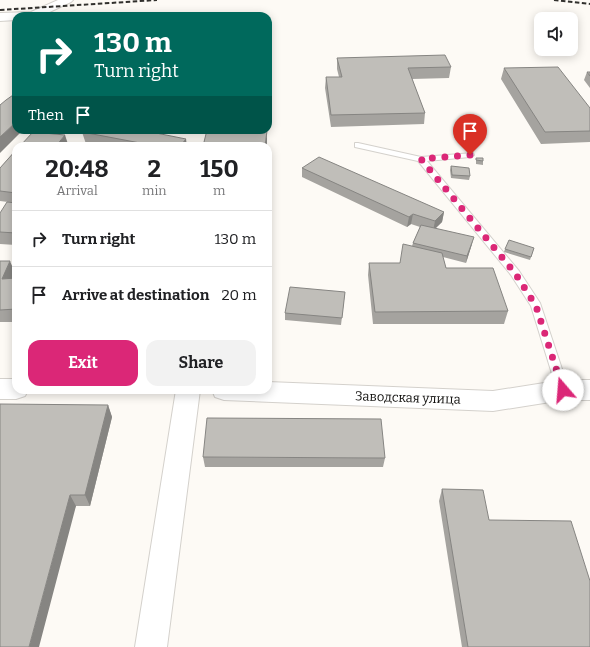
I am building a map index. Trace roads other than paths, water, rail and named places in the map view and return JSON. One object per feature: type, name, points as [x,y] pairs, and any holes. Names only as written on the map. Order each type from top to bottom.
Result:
[{"type":"street","points":[[41,12],[67,0]]},
{"type":"street","points":[[0,17],[12,16]]},
{"type":"street","points":[[0,389],[12,389]]},
{"type":"street","name":"Заводская улица","points":[[272,392],[494,401],[563,390],[590,390]]},
{"type":"street","points":[[150,647],[187,394]]},
{"type":"lane","points":[[358,145],[421,159],[470,155]]},
{"type":"lane","points":[[421,159],[515,273],[536,306],[563,390]]},
{"type":"railway","points":[[0,10],[157,0]]},
{"type":"railway","points":[[554,0],[590,4]]}]
